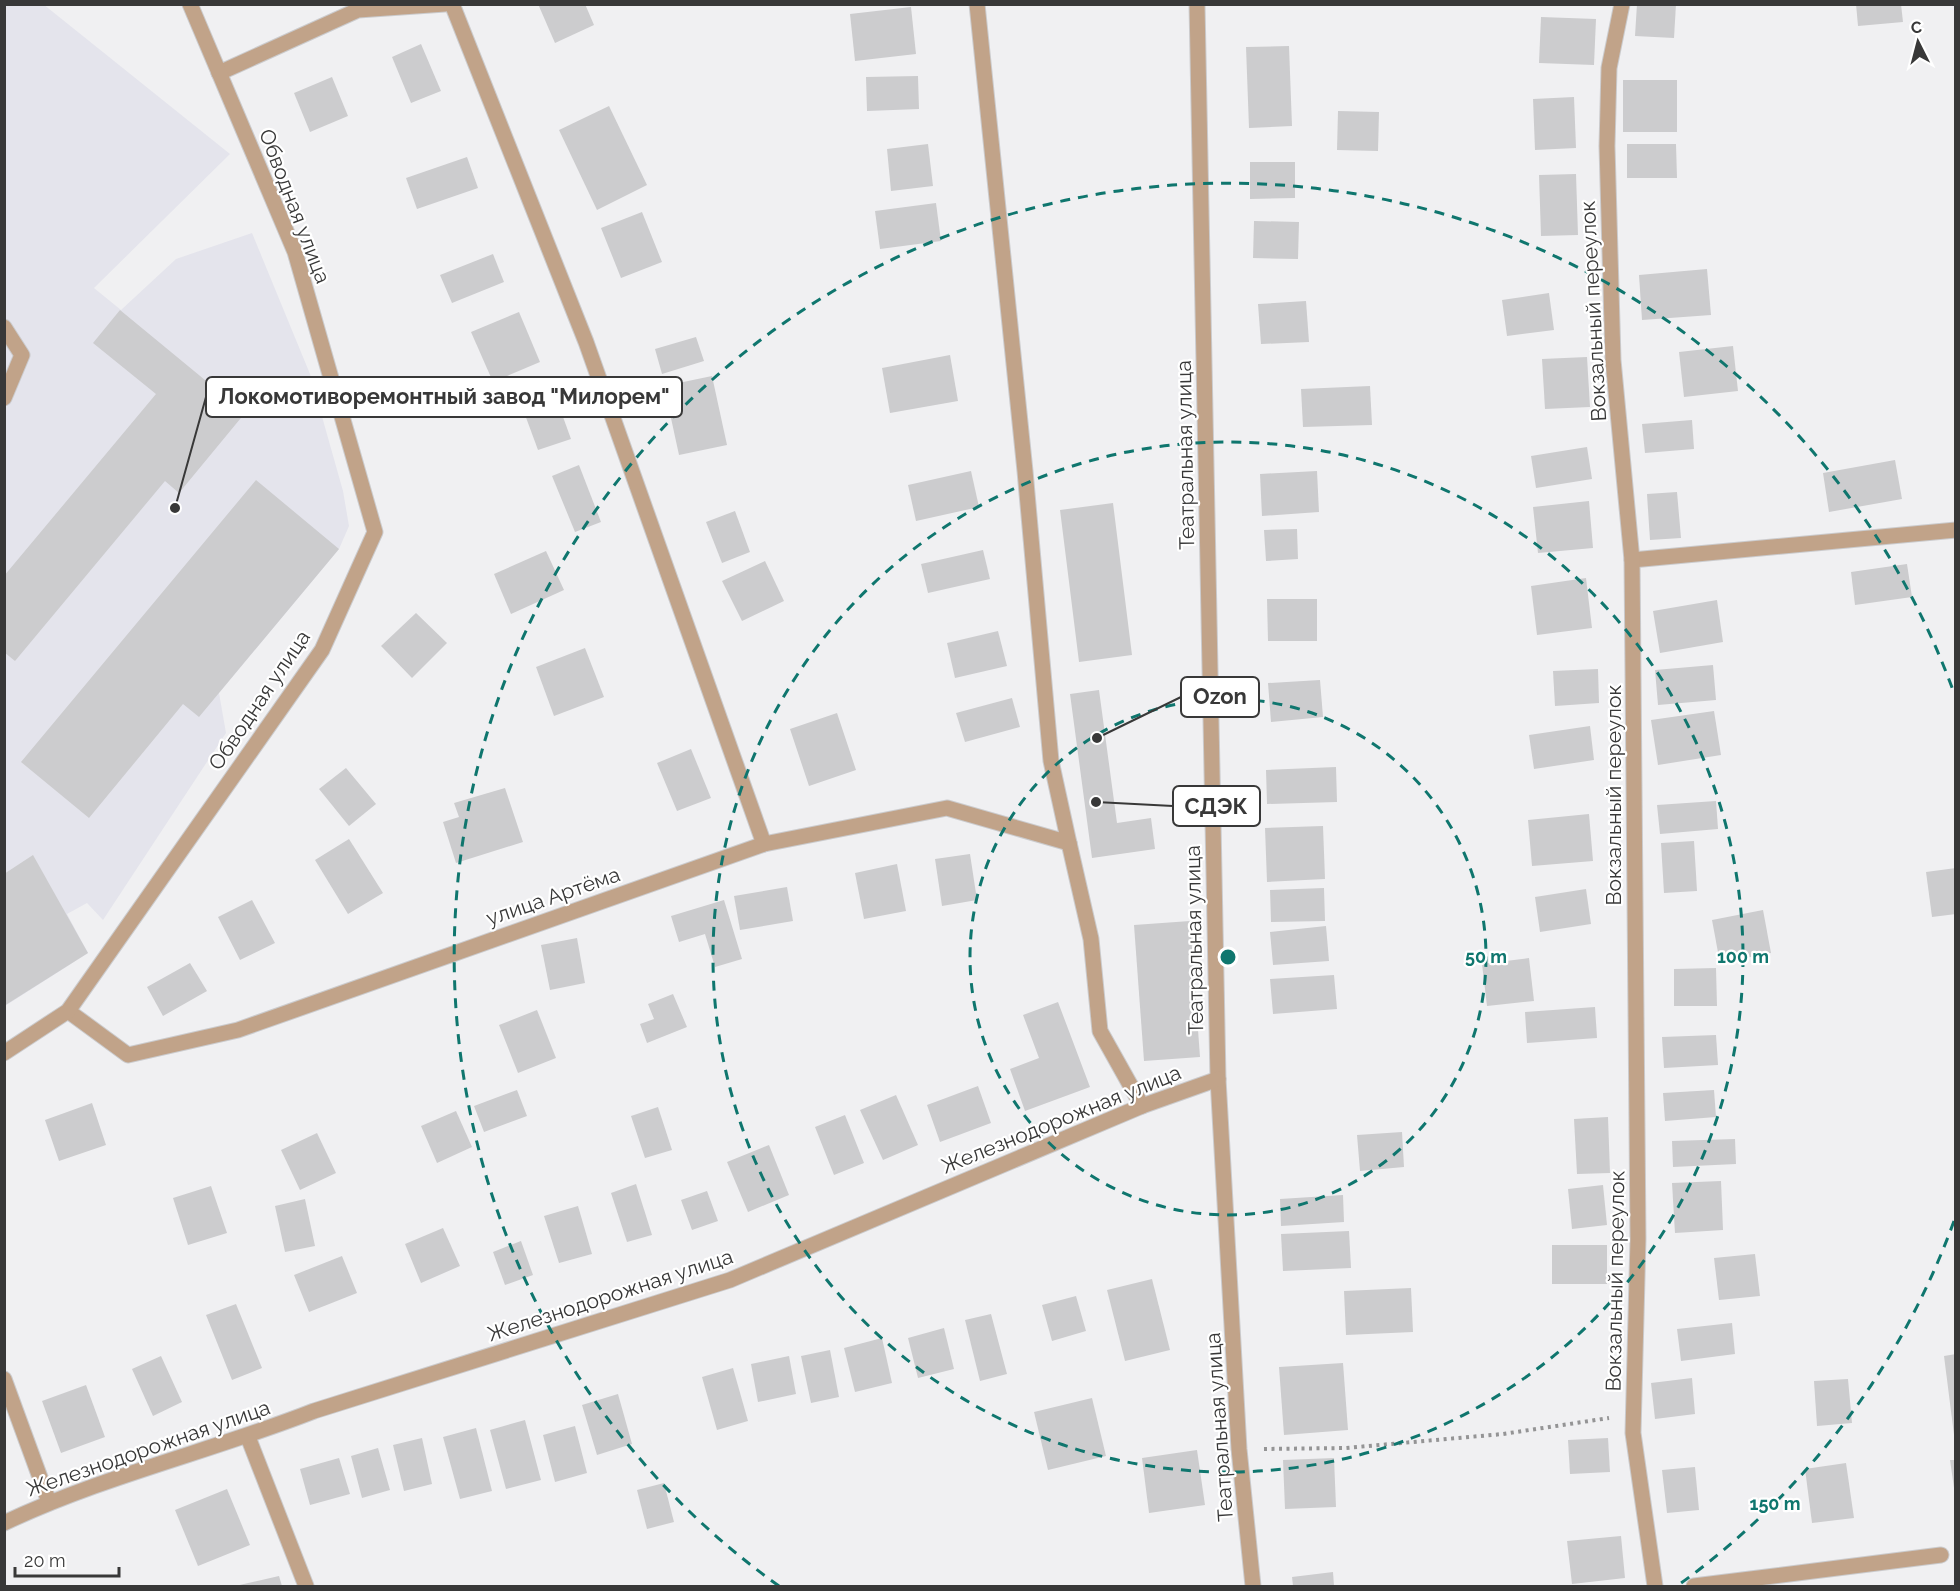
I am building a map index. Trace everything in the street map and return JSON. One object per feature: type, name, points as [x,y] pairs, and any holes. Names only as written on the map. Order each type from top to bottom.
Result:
[{"type":"street","name":"Обводная улица","points":[[4,1053],[68,1011],[322,650],[375,532],[295,252],[190,4]]},
{"type":"street","points":[[219,73],[358,10],[445,4]]},
{"type":"street","points":[[452,4],[586,342],[764,844]]},
{"type":"street","points":[[977,4],[1024,471],[1050,762],[1091,939],[1100,1031],[1142,1106]]},
{"type":"street","name":"Театральная улица","points":[[1197,4],[1218,1079],[1239,1449],[1253,1587]]},
{"type":"street","name":"Вокзальный переулок","points":[[1622,4],[1609,68],[1607,146],[1613,360],[1632,560],[1638,1239],[1633,1433],[1655,1587]]},
{"type":"street","points":[[4,327],[22,355],[4,398]]},
{"type":"street","points":[[1632,560],[1956,530]]},
{"type":"street","name":"улица Артёма","points":[[68,1011],[128,1055],[238,1030],[764,844],[947,808],[1069,843]]},
{"type":"street","name":"Железнодорожная улица","points":[[4,1523],[49,1502],[248,1437],[314,1411],[730,1280],[1142,1106],[1218,1079]]},
{"type":"street","points":[[4,1379],[49,1502]]},
{"type":"street","points":[[248,1437],[306,1587]]},
{"type":"street","points":[[1694,1587],[1941,1555]]},
{"type":"path","points":[[1239,1449],[1358,1447],[1503,1434],[1597,1418],[1634,1417]]},
{"type":"shaded area","points":[[43,4],[230,154],[94,288],[121,310],[176,259],[252,233],[310,374],[343,491],[349,526],[339,549],[219,693],[226,733],[103,920],[87,903],[67,914],[88,953],[5,1006],[4,5]]},
{"type":"building","points":[[538,4],[585,4],[594,25],[555,43]]},
{"type":"building","points":[[1637,4],[1676,4],[1674,38],[1635,36]]},
{"type":"building","points":[[1856,4],[1901,4],[1903,22],[1858,26]]},
{"type":"building","points":[[911,7],[916,54],[855,61],[850,14]]},
{"type":"building","points":[[1541,17],[1596,19],[1594,65],[1539,63]]},
{"type":"building","points":[[421,44],[441,91],[411,103],[392,57]]},
{"type":"building","points":[[1289,46],[1292,126],[1249,128],[1246,47]]},
{"type":"building","points":[[918,76],[919,109],[867,111],[866,77]]},
{"type":"building","points":[[332,77],[348,116],[310,132],[294,93]]},
{"type":"building","points":[[1623,80],[1677,80],[1677,132],[1623,132]]},
{"type":"building","points":[[1574,97],[1576,148],[1535,150],[1533,99]]},
{"type":"building","points":[[609,106],[647,185],[597,210],[559,130]]},
{"type":"building","points":[[1338,111],[1379,112],[1378,151],[1337,150]]},
{"type":"building","points":[[928,144],[933,186],[891,191],[887,149]]},
{"type":"building","points":[[1627,144],[1676,144],[1677,178],[1627,178]]},
{"type":"building","points":[[467,157],[478,188],[417,209],[406,178]]},
{"type":"building","points":[[1250,162],[1295,162],[1295,198],[1250,199]]},
{"type":"building","points":[[1576,174],[1578,235],[1541,236],[1539,175]]},
{"type":"building","points":[[936,203],[941,241],[880,249],[875,211]]},
{"type":"building","points":[[642,212],[662,262],[621,278],[601,228]]},
{"type":"building","points":[[1254,221],[1299,222],[1298,259],[1253,258]]},
{"type":"building","points":[[493,254],[504,282],[452,303],[440,275]]},
{"type":"building","points":[[1707,269],[1711,315],[1642,320],[1639,275]]},
{"type":"building","points":[[1549,293],[1554,330],[1507,336],[1502,300]]},
{"type":"building","points":[[1306,301],[1309,342],[1261,344],[1258,304]]},
{"type":"building","points":[[120,310],[245,413],[179,493],[165,481],[15,661],[4,652],[4,576],[156,394],[93,343]]},
{"type":"building","points":[[519,312],[540,362],[493,382],[471,332]]},
{"type":"building","points":[[696,337],[704,361],[662,374],[655,349]]},
{"type":"building","points":[[1733,346],[1738,391],[1684,397],[1679,352]]},
{"type":"building","points":[[950,355],[958,401],[890,413],[882,368]]},
{"type":"building","points":[[1587,357],[1590,407],[1545,409],[1542,359]]},
{"type":"building","points":[[712,376],[727,445],[679,455],[664,386]]},
{"type":"building","points":[[1370,386],[1372,425],[1303,427],[1301,389]]},
{"type":"building","points":[[554,392],[571,439],[538,450],[521,404]]},
{"type":"building","points":[[1692,420],[1694,449],[1645,453],[1642,424]]},
{"type":"building","points":[[1587,447],[1592,479],[1536,488],[1531,456]]},
{"type":"building","points":[[1895,460],[1902,499],[1829,512],[1823,473]]},
{"type":"building","points":[[579,465],[601,522],[575,532],[552,476]]},
{"type":"building","points":[[971,471],[979,507],[916,521],[908,485]]},
{"type":"building","points":[[1317,471],[1319,512],[1262,516],[1260,474]]},
{"type":"building","points":[[256,480],[339,549],[199,717],[183,704],[89,818],[21,762]]},
{"type":"building","points":[[1677,492],[1681,538],[1650,540],[1647,494]]},
{"type":"building","points":[[1589,501],[1593,548],[1538,553],[1533,507]]},
{"type":"building","points":[[1113,503],[1132,655],[1079,662],[1060,510]]},
{"type":"building","points":[[735,511],[750,552],[722,563],[706,522]]},
{"type":"building","points":[[1297,529],[1298,559],[1266,561],[1264,530]]},
{"type":"building","points":[[983,550],[990,579],[928,593],[921,564]]},
{"type":"building","points":[[546,551],[564,590],[511,614],[494,574]]},
{"type":"building","points":[[765,561],[784,601],[742,621],[722,581]]},
{"type":"building","points":[[1907,564],[1912,597],[1855,605],[1851,572]]},
{"type":"building","points":[[1586,578],[1592,628],[1537,635],[1531,586]]},
{"type":"building","points":[[1267,599],[1317,599],[1317,641],[1268,641]]},
{"type":"building","points":[[1717,600],[1723,642],[1660,653],[1653,611]]},
{"type":"building","points":[[416,613],[447,643],[412,678],[381,646]]},
{"type":"building","points":[[998,631],[1007,666],[955,678],[947,643]]},
{"type":"building","points":[[585,648],[604,697],[554,716],[536,667]]},
{"type":"building","points":[[1713,665],[1716,700],[1658,705],[1655,670]]},
{"type":"building","points":[[1598,669],[1599,703],[1555,706],[1553,671]]},
{"type":"building","points":[[1320,680],[1323,717],[1271,722],[1268,683]]},
{"type":"building","points":[[1099,690],[1117,823],[1151,818],[1155,849],[1092,858],[1070,694]]},
{"type":"building","points":[[1012,698],[1020,727],[965,742],[956,713]]},
{"type":"building","points":[[1714,711],[1721,755],[1658,765],[1651,720]]},
{"type":"building","points":[[837,713],[856,770],[809,786],[790,729]]},
{"type":"building","points":[[1590,726],[1594,760],[1534,769],[1529,735]]},
{"type":"building","points":[[691,749],[711,798],[677,811],[657,763]]},
{"type":"building","points":[[1336,767],[1337,802],[1267,804],[1266,770]]},
{"type":"building","points":[[346,768],[376,804],[349,826],[319,789]]},
{"type":"building","points":[[505,788],[523,842],[456,863],[443,822],[459,817],[454,803]]},
{"type":"building","points":[[1716,801],[1718,829],[1660,834],[1657,805]]},
{"type":"building","points":[[1589,814],[1593,861],[1532,866],[1528,820]]},
{"type":"building","points":[[1323,826],[1325,879],[1267,882],[1265,828]]},
{"type":"building","points":[[349,839],[383,893],[348,914],[315,860]]},
{"type":"building","points":[[1694,841],[1697,891],[1664,893],[1661,843]]},
{"type":"building","points":[[970,854],[977,900],[942,906],[935,859]]},
{"type":"building","points":[[33,855],[88,953],[4,1006],[4,874]]},
{"type":"building","points":[[897,864],[906,911],[864,919],[855,873]]},
{"type":"building","points":[[1956,868],[1956,914],[1932,917],[1926,872]]},
{"type":"building","points":[[787,887],[793,921],[740,930],[734,896]]},
{"type":"building","points":[[1324,888],[1325,921],[1271,922],[1270,890]]},
{"type":"building","points":[[1586,889],[1591,924],[1540,932],[1535,897]]},
{"type":"building","points":[[252,900],[275,943],[240,960],[218,917]]},
{"type":"building","points":[[724,900],[742,959],[715,967],[705,934],[679,942],[671,916]]},
{"type":"building","points":[[1763,910],[1771,953],[1720,963],[1712,920]]},
{"type":"building","points":[[1190,921],[1200,1057],[1144,1061],[1134,925]]},
{"type":"building","points":[[1326,926],[1329,961],[1273,965],[1270,932]]},
{"type":"building","points":[[577,938],[585,983],[550,990],[541,945]]},
{"type":"building","points":[[1529,958],[1534,1001],[1487,1006],[1482,964]]},
{"type":"building","points":[[190,963],[207,991],[163,1016],[147,987]]},
{"type":"building","points":[[1716,968],[1717,1006],[1674,1006],[1674,969]]},
{"type":"building","points":[[1334,975],[1337,1009],[1273,1014],[1270,979]]},
{"type":"building","points":[[673,994],[687,1027],[647,1043],[640,1024],[654,1019],[648,1004]]},
{"type":"building","points":[[1058,1002],[1090,1087],[1025,1111],[1010,1069],[1039,1058],[1023,1015]]},
{"type":"building","points":[[1595,1007],[1597,1038],[1527,1043],[1525,1012]]},
{"type":"building","points":[[537,1010],[556,1058],[518,1073],[499,1025]]},
{"type":"building","points":[[1716,1035],[1718,1065],[1664,1068],[1662,1037]]},
{"type":"building","points":[[978,1086],[991,1123],[940,1142],[927,1105]]},
{"type":"building","points":[[517,1090],[527,1116],[484,1132],[474,1106]]},
{"type":"building","points":[[1714,1090],[1716,1117],[1665,1121],[1663,1093]]},
{"type":"building","points":[[896,1095],[918,1145],[883,1160],[860,1110]]},
{"type":"building","points":[[92,1103],[106,1145],[59,1161],[45,1120]]},
{"type":"building","points":[[658,1107],[672,1150],[645,1158],[631,1116]]},
{"type":"building","points":[[456,1111],[472,1147],[437,1163],[421,1126]]},
{"type":"building","points":[[845,1115],[864,1163],[834,1175],[815,1127]]},
{"type":"building","points":[[1608,1117],[1610,1173],[1577,1174],[1574,1119]]},
{"type":"building","points":[[1402,1132],[1404,1167],[1360,1171],[1357,1135]]},
{"type":"building","points":[[317,1133],[336,1173],[300,1190],[281,1150]]},
{"type":"building","points":[[1735,1139],[1736,1164],[1673,1167],[1672,1141]]},
{"type":"building","points":[[769,1145],[789,1195],[748,1212],[727,1162]]},
{"type":"building","points":[[1721,1181],[1723,1230],[1675,1233],[1672,1183]]},
{"type":"building","points":[[636,1184],[652,1235],[627,1242],[611,1193]]},
{"type":"building","points":[[1603,1185],[1607,1225],[1572,1229],[1568,1189]]},
{"type":"building","points":[[211,1186],[227,1233],[188,1245],[173,1198]]},
{"type":"building","points":[[707,1191],[718,1221],[692,1230],[681,1200]]},
{"type":"building","points":[[1343,1195],[1344,1222],[1281,1226],[1280,1199]]},
{"type":"building","points":[[305,1199],[315,1246],[285,1252],[275,1206]]},
{"type":"building","points":[[578,1206],[592,1254],[559,1263],[544,1216]]},
{"type":"building","points":[[443,1228],[460,1266],[421,1283],[405,1244]]},
{"type":"building","points":[[1349,1231],[1351,1268],[1283,1271],[1281,1234]]},
{"type":"building","points":[[521,1241],[533,1275],[505,1285],[493,1252]]},
{"type":"building","points":[[1552,1245],[1607,1245],[1607,1284],[1552,1284]]},
{"type":"building","points":[[1755,1254],[1760,1296],[1719,1300],[1714,1258]]},
{"type":"building","points":[[342,1256],[357,1293],[309,1312],[294,1275]]},
{"type":"building","points":[[1152,1279],[1170,1350],[1125,1361],[1107,1290]]},
{"type":"building","points":[[1411,1288],[1413,1332],[1346,1335],[1344,1291]]},
{"type":"building","points":[[1076,1296],[1086,1331],[1052,1341],[1042,1305]]},
{"type":"building","points":[[236,1304],[262,1368],[232,1380],[206,1315]]},
{"type":"building","points":[[991,1314],[1007,1374],[980,1381],[965,1320]]},
{"type":"building","points":[[1732,1323],[1735,1354],[1681,1361],[1677,1329]]},
{"type":"building","points":[[944,1328],[954,1369],[918,1378],[908,1338]]},
{"type":"building","points":[[882,1338],[892,1383],[855,1392],[844,1348]]},
{"type":"building","points":[[830,1350],[839,1397],[811,1403],[801,1356]]},
{"type":"building","points":[[1956,1354],[1956,1435],[1954,1435],[1944,1356]]},
{"type":"building","points":[[161,1356],[182,1402],[153,1416],[132,1369]]},
{"type":"building","points":[[789,1356],[796,1394],[758,1402],[751,1364]]},
{"type":"building","points":[[1343,1363],[1348,1430],[1284,1435],[1279,1367]]},
{"type":"building","points":[[733,1368],[748,1421],[717,1430],[702,1377]]},
{"type":"building","points":[[1692,1378],[1695,1414],[1655,1419],[1651,1383]]},
{"type":"building","points":[[1848,1379],[1852,1423],[1817,1426],[1814,1381]]},
{"type":"building","points":[[86,1385],[105,1437],[61,1453],[42,1401]]},
{"type":"building","points":[[618,1394],[632,1444],[597,1455],[582,1405]]},
{"type":"building","points":[[1092,1398],[1106,1456],[1048,1470],[1034,1412]]},
{"type":"building","points":[[525,1420],[541,1480],[506,1489],[490,1430]]},
{"type":"building","points":[[575,1426],[587,1473],[555,1482],[543,1435]]},
{"type":"building","points":[[476,1428],[492,1491],[460,1499],[443,1437]]},
{"type":"building","points":[[422,1438],[432,1484],[404,1491],[393,1445]]},
{"type":"building","points":[[1608,1438],[1610,1472],[1570,1474],[1568,1440]]},
{"type":"building","points":[[378,1448],[390,1490],[362,1498],[351,1456]]},
{"type":"building","points":[[1197,1450],[1205,1505],[1149,1513],[1142,1458]]},
{"type":"building","points":[[339,1458],[350,1494],[310,1505],[300,1469]]},
{"type":"building","points":[[1334,1458],[1336,1507],[1285,1509],[1283,1460]]},
{"type":"building","points":[[1950,1460],[1956,1460],[1956,1488],[1954,1488]]},
{"type":"building","points":[[1846,1463],[1854,1518],[1812,1523],[1805,1469]]},
{"type":"building","points":[[1695,1467],[1699,1510],[1667,1513],[1662,1470]]},
{"type":"building","points":[[664,1483],[674,1522],[647,1529],[637,1490]]},
{"type":"building","points":[[227,1489],[250,1545],[198,1566],[175,1510]]},
{"type":"building","points":[[1621,1536],[1625,1578],[1572,1584],[1567,1541]]},
{"type":"building","points":[[1333,1572],[1334,1586],[1293,1586],[1292,1577]]},
{"type":"building","points":[[279,1576],[282,1586],[235,1586]]},
{"type":"place","name":"Локомотиворемонтный завод \"Милорем\"","points":[[175,508]]},
{"type":"place","name":"Ozon","points":[[1097,738]]},
{"type":"place","name":"СДЭК","points":[[1096,802]]}]
